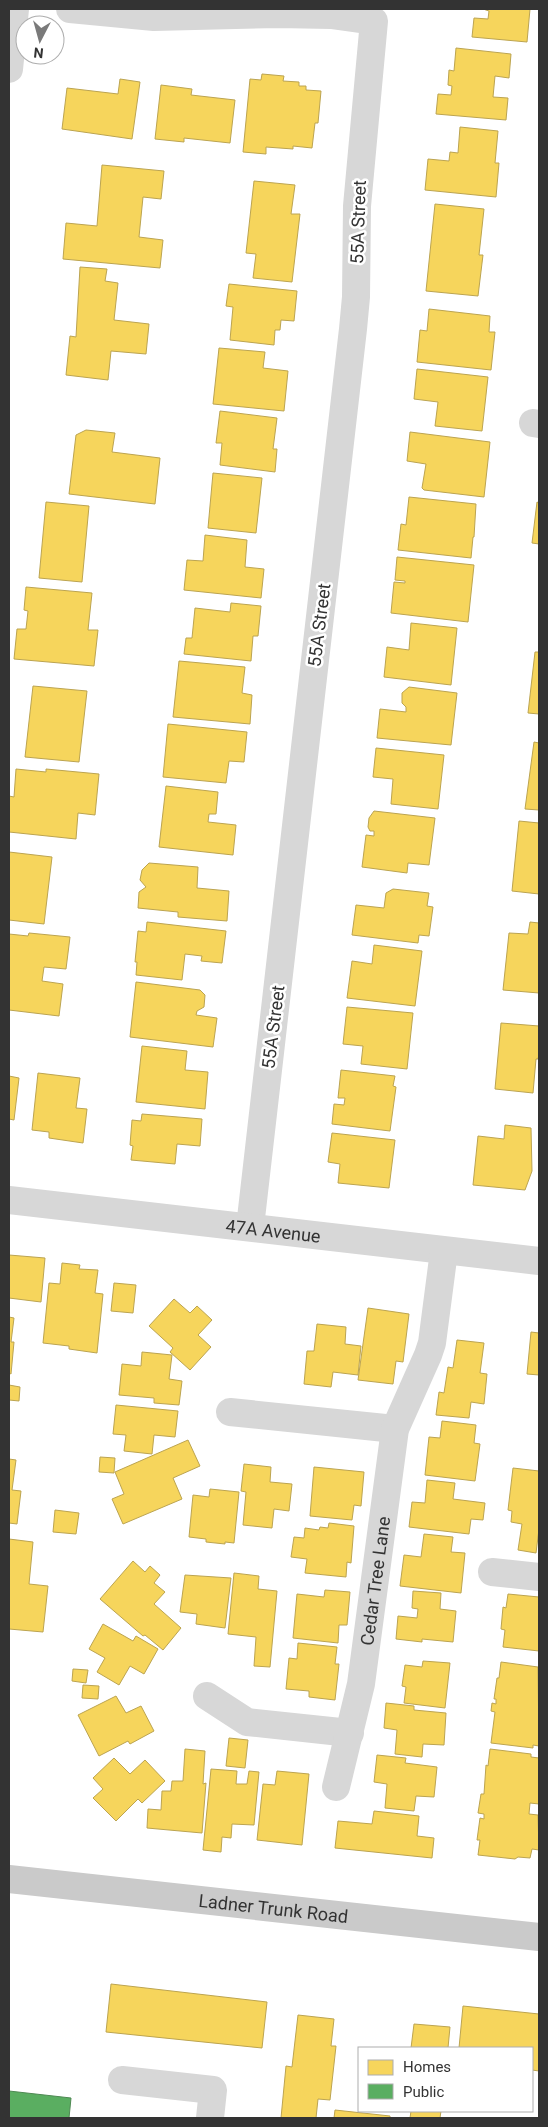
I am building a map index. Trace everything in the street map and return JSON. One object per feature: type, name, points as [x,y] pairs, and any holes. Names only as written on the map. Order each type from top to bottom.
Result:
[{"type":"main road","name":"Ladner Trunk Road","points":[[9,1879],[539,1937]]},
{"type":"street","points":[[9,69],[15,9]]},
{"type":"street","name":"55A Street","points":[[70,9],[154,17],[278,14],[331,15],[374,21],[356,206],[356,297],[353,329],[250,1227]]},
{"type":"street","name":"47A Avenue","points":[[9,1200],[539,1261]]},
{"type":"street","name":"Cedar Tree Lane","points":[[336,1787],[361,1684],[394,1429],[428,1356],[444,1251]]},
{"type":"street","points":[[230,1412],[394,1429]]},
{"type":"street","points":[[492,1572],[539,1577]]},
{"type":"street","points":[[207,1696],[247,1722],[350,1733]]},
{"type":"street","points":[[122,2080],[213,2090],[210,2118]]},
{"type":"building: Homes","points":[[483,9],[530,9],[527,42],[472,37],[474,18],[488,19],[489,11]]},
{"type":"building: Homes","points":[[456,48],[511,54],[509,78],[495,76],[493,97],[508,98],[506,120],[436,114],[438,94],[451,95],[452,86],[448,85],[449,70],[454,71]]},
{"type":"building: Homes","points":[[262,74],[284,76],[283,81],[299,82],[299,86],[306,86],[306,90],[321,91],[318,123],[315,123],[312,148],[293,146],[293,149],[266,147],[266,154],[243,152],[250,79],[261,80]]},
{"type":"building: Homes","points":[[120,79],[140,82],[132,139],[62,129],[67,88],[118,94]]},
{"type":"building: Homes","points":[[161,85],[192,89],[191,95],[235,100],[230,143],[184,138],[184,142],[155,139]]},
{"type":"building: Homes","points":[[460,127],[498,131],[495,163],[499,163],[496,197],[425,190],[428,159],[449,161],[450,152],[458,153]]},
{"type":"building: Homes","points":[[102,165],[164,171],[161,199],[143,197],[139,237],[163,240],[160,268],[63,259],[66,223],[97,226]]},
{"type":"building: Homes","points":[[254,181],[295,185],[291,214],[300,214],[292,282],[253,278],[256,254],[246,253]]},
{"type":"building: Homes","points":[[435,204],[484,209],[479,255],[483,255],[478,296],[426,291]]},
{"type":"building: Homes","points":[[80,267],[107,269],[105,281],[118,283],[114,320],[149,324],[146,354],[111,351],[108,380],[66,375],[70,336],[76,337]]},
{"type":"building: Homes","points":[[229,284],[297,291],[294,321],[281,320],[280,330],[275,330],[274,345],[230,340],[233,307],[226,306]]},
{"type":"building: Homes","points":[[429,309],[490,316],[489,332],[495,332],[491,370],[417,362],[420,330],[427,331]]},
{"type":"building: Homes","points":[[219,348],[265,352],[263,368],[288,371],[284,411],[213,404]]},
{"type":"building: Homes","points":[[417,369],[488,377],[482,431],[435,426],[438,402],[414,399]]},
{"type":"building: Homes","points":[[220,411],[277,418],[273,449],[277,449],[275,472],[220,465],[222,443],[216,443]]},
{"type":"building: Homes","points":[[86,430],[115,433],[112,452],[160,458],[155,504],[69,494],[76,435]]},
{"type":"building: Homes","points":[[410,432],[490,442],[484,497],[424,490],[422,488],[426,464],[407,461]]},
{"type":"building: Homes","points":[[213,473],[262,478],[256,533],[208,528]]},
{"type":"building: Homes","points":[[409,497],[476,504],[471,558],[398,550],[401,524],[406,525]]},
{"type":"building: Homes","points":[[46,502],[89,506],[82,582],[39,578]]},
{"type":"building: Homes","points":[[537,502],[539,503],[539,544],[532,543]]},
{"type":"building: Homes","points":[[205,535],[247,540],[245,567],[264,569],[261,598],[184,590],[187,560],[203,561]]},
{"type":"building: Homes","points":[[397,557],[474,565],[468,622],[391,613],[394,582],[405,583],[405,581],[395,580]]},
{"type":"building: Homes","points":[[26,587],[92,593],[88,630],[98,630],[94,666],[14,659],[17,629],[26,629],[28,611],[24,610]]},
{"type":"building: Homes","points":[[231,603],[261,606],[258,636],[253,636],[251,661],[184,654],[186,638],[192,638],[195,608],[230,612]]},
{"type":"building: Homes","points":[[411,623],[457,628],[451,685],[384,677],[387,647],[409,650]]},
{"type":"building: Homes","points":[[535,652],[539,652],[539,714],[528,713]]},
{"type":"building: Homes","points":[[179,661],[245,667],[242,693],[252,695],[250,724],[173,717]]},
{"type":"building: Homes","points":[[33,686],[87,691],[79,762],[25,757]]},
{"type":"building: Homes","points":[[409,687],[457,693],[451,745],[377,738],[380,709],[406,712],[406,707],[402,703],[402,693]]},
{"type":"building: Homes","points":[[168,724],[247,732],[244,762],[229,761],[226,783],[163,777]]},
{"type":"building: Homes","points":[[534,742],[539,743],[539,810],[525,809]]},
{"type":"building: Homes","points":[[376,748],[444,755],[438,809],[391,804],[393,779],[373,777]]},
{"type":"building: Homes","points":[[16,769],[46,772],[46,769],[99,774],[95,815],[78,813],[76,839],[9,832],[9,796],[14,797]]},
{"type":"building: Homes","points":[[166,786],[218,792],[216,814],[209,814],[208,822],[236,825],[233,855],[159,847]]},
{"type":"building: Homes","points":[[374,811],[435,818],[429,865],[408,863],[407,873],[362,867],[366,835],[374,836],[374,831],[370,831],[368,827],[369,818]]},
{"type":"building: Homes","points":[[519,821],[539,823],[539,894],[512,891]]},
{"type":"building: Homes","points":[[9,852],[52,857],[44,924],[9,920]]},
{"type":"building: Homes","points":[[149,863],[198,867],[197,888],[229,891],[227,921],[178,917],[178,912],[138,908],[139,892],[146,887],[140,880],[142,870]]},
{"type":"building: Homes","points":[[393,889],[429,893],[427,906],[433,907],[429,936],[419,935],[418,943],[352,935],[356,905],[384,908],[386,893]]},
{"type":"building: Homes","points":[[147,922],[226,931],[222,963],[201,961],[202,956],[185,954],[182,980],[136,975],[137,962],[135,962],[138,931],[146,932]]},
{"type":"building: Homes","points":[[530,922],[539,923],[539,993],[503,990],[509,933],[528,934]]},
{"type":"building: Homes","points":[[29,933],[70,937],[66,969],[44,967],[42,981],[63,984],[59,1016],[9,1010],[9,934],[28,936]]},
{"type":"building: Homes","points":[[374,945],[422,951],[415,1006],[347,998],[352,961],[372,964]]},
{"type":"building: Homes","points":[[136,982],[200,990],[205,995],[204,1007],[197,1011],[196,1015],[217,1018],[213,1047],[130,1037]]},
{"type":"building: Homes","points":[[347,1007],[413,1013],[407,1069],[361,1064],[363,1046],[343,1044]]},
{"type":"building: Homes","points":[[501,1023],[539,1026],[539,1054],[538,1059],[536,1059],[533,1093],[495,1089]]},
{"type":"building: Homes","points":[[142,1046],[187,1051],[185,1070],[208,1072],[205,1109],[136,1102]]},
{"type":"building: Homes","points":[[341,1070],[395,1076],[393,1086],[396,1087],[390,1131],[332,1124],[334,1104],[344,1105],[345,1098],[338,1098]]},
{"type":"building: Homes","points":[[38,1073],[80,1078],[76,1108],[87,1109],[83,1143],[49,1138],[49,1132],[32,1130]]},
{"type":"building: Homes","points":[[9,1076],[19,1078],[14,1120],[9,1119]]},
{"type":"building: Homes","points":[[142,1114],[202,1119],[200,1146],[177,1144],[175,1164],[131,1160],[133,1146],[130,1145],[132,1120],[141,1121]]},
{"type":"building: Homes","points":[[505,1125],[531,1128],[532,1171],[525,1190],[473,1185],[478,1136],[504,1139]]},
{"type":"building: Homes","points":[[332,1133],[395,1140],[389,1188],[338,1183],[340,1164],[328,1162]]},
{"type":"building: Homes","points":[[9,1255],[45,1258],[41,1302],[9,1298]]},
{"type":"building: Homes","points":[[62,1263],[80,1265],[79,1269],[98,1270],[95,1293],[103,1294],[97,1353],[69,1349],[69,1346],[43,1343],[49,1283],[60,1284]]},
{"type":"building: Homes","points":[[114,1283],[136,1285],[133,1313],[111,1311]]},
{"type":"building: Homes","points":[[174,1299],[190,1313],[197,1306],[212,1320],[198,1335],[211,1347],[190,1370],[170,1352],[173,1348],[149,1326]]},
{"type":"building: Homes","points":[[368,1308],[409,1314],[403,1362],[396,1361],[393,1384],[358,1380]]},
{"type":"building: Homes","points":[[9,1317],[14,1318],[11,1342],[14,1342],[11,1374],[9,1373]]},
{"type":"building: Homes","points":[[317,1324],[346,1327],[345,1344],[361,1346],[358,1375],[333,1372],[331,1387],[304,1384],[307,1351],[314,1351]]},
{"type":"building: Homes","points":[[531,1332],[539,1333],[539,1375],[527,1374]]},
{"type":"building: Homes","points":[[457,1340],[484,1343],[480,1373],[487,1374],[484,1404],[471,1402],[469,1418],[436,1415],[439,1392],[444,1393],[448,1367],[453,1368]]},
{"type":"building: Homes","points":[[142,1352],[172,1355],[169,1379],[182,1381],[179,1405],[154,1403],[154,1398],[119,1395],[122,1364],[141,1366]]},
{"type":"building: Homes","points":[[9,1385],[20,1387],[19,1401],[9,1400]]},
{"type":"building: Homes","points":[[116,1405],[178,1411],[175,1437],[154,1435],[152,1454],[124,1451],[126,1435],[113,1434]]},
{"type":"building: Homes","points":[[442,1421],[476,1425],[474,1443],[480,1444],[475,1481],[425,1475],[429,1437],[440,1438]]},
{"type":"building: Homes","points":[[188,1440],[200,1466],[173,1478],[182,1499],[123,1524],[112,1499],[124,1494],[115,1472]]},
{"type":"building: Homes","points":[[100,1457],[115,1458],[114,1473],[99,1472]]},
{"type":"building: Homes","points":[[9,1459],[16,1460],[12,1490],[21,1491],[17,1524],[9,1523]]},
{"type":"building: Homes","points":[[244,1464],[271,1467],[270,1482],[292,1484],[289,1511],[274,1509],[272,1528],[243,1525],[246,1492],[241,1491]]},
{"type":"building: Homes","points":[[314,1467],[364,1472],[361,1506],[354,1505],[352,1520],[310,1516]]},
{"type":"building: Homes","points":[[513,1468],[539,1471],[539,1529],[536,1553],[518,1550],[522,1524],[511,1522],[512,1511],[508,1510]]},
{"type":"building: Homes","points":[[427,1480],[455,1483],[453,1499],[485,1503],[483,1520],[471,1519],[469,1534],[409,1527],[412,1502],[425,1503]]},
{"type":"building: Homes","points":[[210,1489],[239,1492],[234,1543],[206,1542],[206,1539],[189,1537],[193,1495],[209,1497]]},
{"type":"building: Homes","points":[[55,1510],[79,1513],[76,1534],[53,1532]]},
{"type":"building: Homes","points":[[329,1523],[354,1526],[351,1563],[347,1562],[346,1577],[305,1573],[307,1559],[291,1557],[294,1537],[304,1538],[305,1528],[319,1530],[320,1527],[328,1528]]},
{"type":"building: Homes","points":[[424,1534],[453,1537],[451,1552],[465,1553],[461,1593],[400,1586],[404,1555],[421,1557]]},
{"type":"building: Homes","points":[[9,1539],[33,1542],[29,1584],[48,1586],[43,1632],[9,1629]]},
{"type":"building: Homes","points":[[133,1561],[145,1572],[150,1566],[160,1575],[154,1583],[165,1592],[154,1604],[181,1628],[163,1650],[145,1635],[143,1636],[100,1599]]},
{"type":"building: Homes","points":[[234,1573],[259,1576],[258,1589],[277,1591],[270,1667],[254,1666],[256,1637],[228,1634]]},
{"type":"building: Homes","points":[[185,1575],[231,1578],[225,1628],[196,1624],[197,1614],[180,1612]]},
{"type":"building: Homes","points":[[325,1590],[350,1592],[347,1625],[339,1625],[338,1643],[293,1638],[297,1594],[324,1597]]},
{"type":"building: Homes","points":[[413,1591],[441,1593],[440,1609],[456,1611],[453,1642],[422,1639],[422,1642],[396,1639],[398,1616],[417,1618],[418,1609],[412,1608]]},
{"type":"building: Homes","points":[[508,1594],[539,1597],[539,1651],[503,1647],[505,1630],[501,1629],[503,1607],[506,1608]]},
{"type":"building: Homes","points":[[103,1624],[133,1641],[136,1636],[158,1649],[144,1674],[130,1666],[119,1685],[97,1672],[105,1658],[89,1649]]},
{"type":"building: Homes","points":[[298,1643],[337,1647],[335,1664],[339,1664],[335,1700],[309,1697],[309,1691],[286,1689],[289,1658],[297,1659]]},
{"type":"building: Homes","points":[[423,1661],[450,1663],[445,1708],[404,1703],[406,1687],[402,1686],[405,1665],[422,1667]]},
{"type":"building: Homes","points":[[501,1662],[538,1667],[539,1746],[533,1745],[533,1748],[491,1743],[495,1712],[491,1711],[492,1703],[496,1704],[496,1699],[494,1699]]},
{"type":"building: Homes","points":[[73,1669],[88,1670],[86,1683],[72,1681]]},
{"type":"building: Homes","points":[[83,1685],[99,1686],[98,1699],[82,1698]]},
{"type":"building: Homes","points":[[116,1696],[126,1713],[141,1706],[154,1731],[130,1744],[128,1741],[99,1756],[78,1715]]},
{"type":"building: Homes","points":[[386,1703],[414,1706],[414,1710],[446,1713],[444,1745],[423,1744],[422,1757],[395,1754],[397,1730],[384,1728]]},
{"type":"building: Homes","points":[[229,1738],[248,1740],[245,1768],[226,1766]]},
{"type":"building: Homes","points":[[185,1749],[205,1751],[203,1784],[206,1783],[202,1833],[147,1828],[148,1809],[161,1810],[162,1791],[171,1791],[172,1781],[183,1781]]},
{"type":"building: Homes","points":[[490,1749],[531,1754],[531,1757],[539,1758],[539,1804],[530,1803],[529,1814],[538,1815],[539,1850],[532,1849],[530,1858],[518,1857],[515,1859],[478,1855],[480,1840],[477,1840],[480,1818],[484,1819],[484,1814],[478,1813],[481,1794],[484,1794],[486,1765],[488,1766]]},
{"type":"building: Homes","points":[[377,1755],[406,1758],[405,1763],[437,1767],[434,1797],[416,1796],[414,1811],[385,1808],[387,1784],[374,1782]]},
{"type":"building: Homes","points":[[114,1758],[130,1774],[145,1760],[165,1781],[142,1803],[138,1799],[116,1821],[93,1798],[103,1789],[93,1778]]},
{"type":"building: Homes","points":[[211,1769],[237,1771],[236,1784],[247,1784],[249,1771],[259,1772],[254,1825],[232,1824],[231,1838],[222,1837],[221,1852],[203,1850]]},
{"type":"building: Homes","points":[[277,1771],[309,1774],[302,1845],[257,1840],[263,1784],[275,1785]]},
{"type":"building: Homes","points":[[374,1811],[419,1816],[417,1836],[434,1838],[432,1858],[335,1848],[338,1821],[372,1824]]},
{"type":"building: Homes","points":[[111,1984],[267,2002],[262,2048],[106,2032]]},
{"type":"building: Homes","points":[[463,2006],[539,2014],[539,2071],[533,2070],[533,2047],[459,2047]]},
{"type":"building: Homes","points":[[298,2015],[334,2019],[331,2046],[336,2046],[330,2100],[318,2099],[316,2118],[281,2118],[286,2066],[292,2067]]},
{"type":"building: Homes","points":[[414,2024],[450,2027],[448,2047],[411,2047]]},
{"type":"building: Homes","points":[[335,2110],[390,2116],[390,2118],[334,2118]]},
{"type":"building: Homes","points":[[411,2112],[441,2112],[440,2118],[410,2118]]},
{"type":"building: Public","points":[[9,2091],[71,2098],[69,2118],[9,2118]]}]
